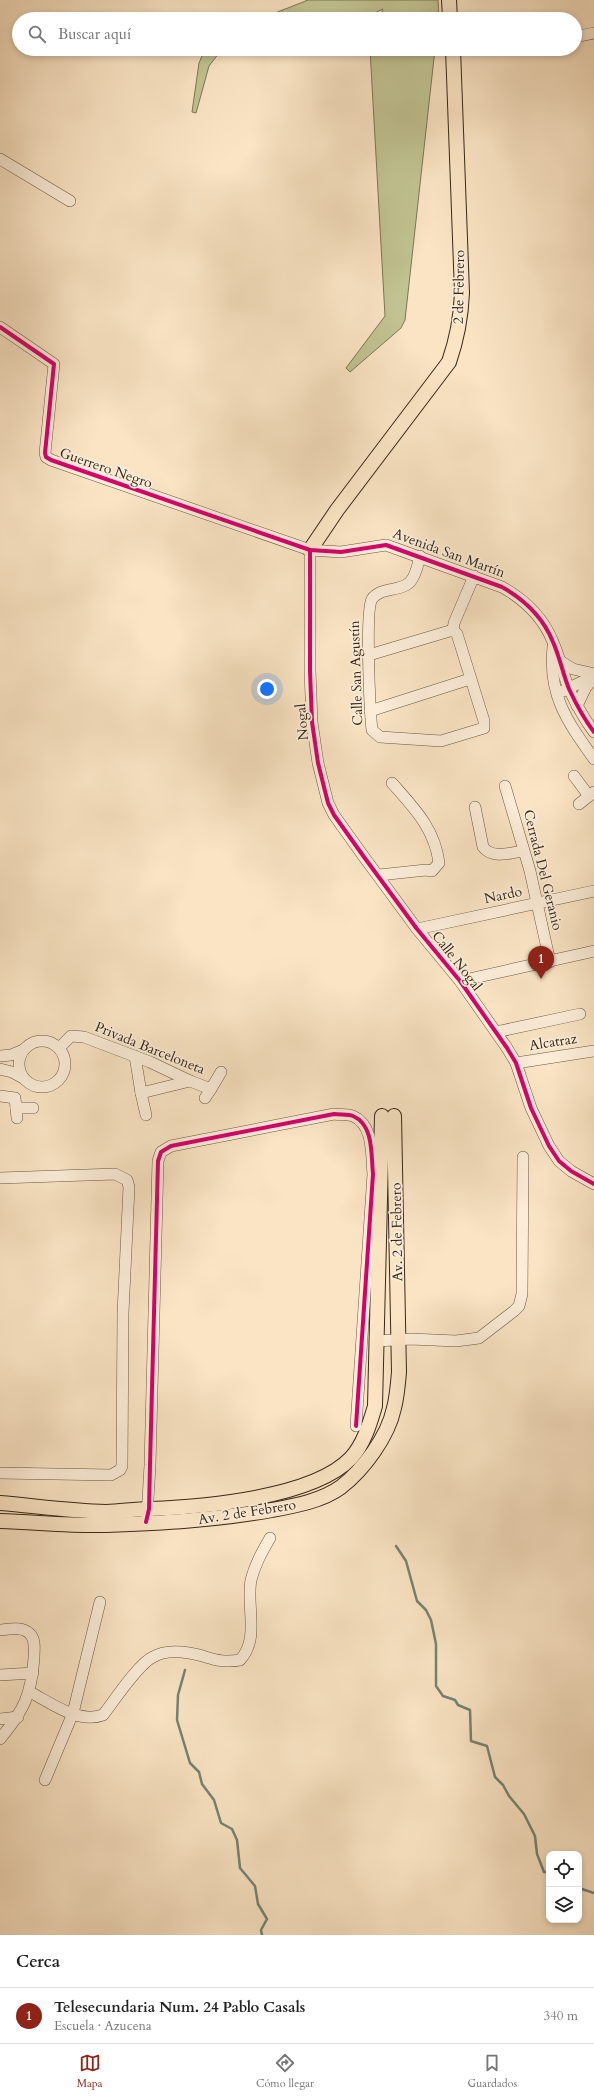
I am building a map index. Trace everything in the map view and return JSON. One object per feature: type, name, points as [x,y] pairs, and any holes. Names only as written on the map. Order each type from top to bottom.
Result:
[{"type":"main road","points":[[449,0],[450,12]]},
{"type":"main road","name":"2 de Febrero","points":[[310,550],[336,510],[449,362],[457,340],[461,317],[462,293],[452,56]]},
{"type":"main road","name":"Av. 2 de Febrero","points":[[0,1504],[148,1515],[171,1522],[244,1515],[294,1506],[314,1500],[339,1488],[361,1469],[377,1447],[394,1410],[399,1372],[399,1339],[388,1116],[377,1341],[376,1406],[369,1429],[351,1458],[321,1479],[292,1490],[172,1509],[148,1515],[105,1525],[0,1520]]},
{"type":"street","points":[[582,36],[594,33]]},
{"type":"street","points":[[0,160],[70,201]]},
{"type":"street","name":"Guerrero Negro","points":[[0,327],[54,364],[45,453],[46,457],[310,550]]},
{"type":"street","name":"Avenida San Martín","points":[[310,550],[341,552],[386,545],[420,556],[502,587],[519,596],[541,620],[553,641],[556,661]]},
{"type":"street","name":"Nogal","points":[[310,550],[310,671],[312,722],[318,763],[328,803],[334,815],[379,874]]},
{"type":"street","name":"Calle San Agustín","points":[[420,556],[410,581],[402,586],[378,594],[371,600],[369,608],[369,655],[370,711],[372,730],[380,737],[441,741],[479,731],[484,728],[484,721],[470,679]]},
{"type":"street","points":[[370,711],[470,679],[457,634],[454,630],[454,623],[474,576]]},
{"type":"street","points":[[369,655],[454,630]]},
{"type":"street","points":[[556,661],[594,676]]},
{"type":"street","points":[[556,661],[577,706],[594,732]]},
{"type":"street","points":[[556,661],[555,694],[568,722],[594,759]]},
{"type":"street","points":[[555,694],[569,689],[594,676]]},
{"type":"street","points":[[577,706],[586,687],[594,676]]},
{"type":"street","points":[[574,776],[592,794],[579,804]]},
{"type":"street","points":[[379,874],[426,870],[432,871],[438,863],[437,846],[418,813],[392,783]]},
{"type":"street","name":"Cerrada Del Geranio","points":[[505,786],[537,903],[550,962]]},
{"type":"street","points":[[475,806],[483,847],[487,852],[493,855],[523,851]]},
{"type":"street","name":"Calle Nogal","points":[[379,874],[417,929],[460,981],[516,1063],[531,1108],[549,1146],[559,1161],[567,1168],[594,1184]]},
{"type":"street","name":"Nardo","points":[[417,929],[594,891]]},
{"type":"street","points":[[460,981],[594,951]]},
{"type":"street","points":[[496,1032],[580,1014]]},
{"type":"street","name":"Privada Barceloneta","points":[[59,1048],[68,1038],[77,1036],[135,1056],[190,1081],[208,1093],[221,1072]]},
{"type":"street","points":[[0,1056],[11,1055],[23,1050],[33,1042],[42,1040],[50,1042],[59,1048],[65,1058],[65,1066],[62,1075],[50,1086],[41,1087],[32,1085],[12,1072],[0,1069]]},
{"type":"street","points":[[23,1050],[18,1062],[19,1070],[23,1078]]},
{"type":"street","name":"Alcatraz","points":[[516,1063],[594,1051]]},
{"type":"street","points":[[135,1056],[146,1115]]},
{"type":"street","points":[[141,1093],[190,1081]]},
{"type":"street","points":[[0,1096],[14,1097],[16,1100],[16,1113],[33,1108]]},
{"type":"street","points":[[148,1515],[158,1161],[161,1152],[171,1146],[334,1114],[352,1116],[364,1124],[369,1134],[373,1174],[356,1426]]},
{"type":"street","points":[[377,1341],[399,1339],[472,1340],[487,1334],[519,1306],[522,1294],[523,1157]]},
{"type":"street","points":[[0,1178],[115,1174],[126,1180],[129,1187],[123,1312],[122,1466],[120,1470],[111,1475],[0,1473]]},
{"type":"street","points":[[30,1692],[73,1714],[88,1718],[103,1715],[143,1665],[152,1657],[161,1653],[190,1653],[217,1661],[240,1660],[247,1653],[250,1641],[251,1582],[257,1560],[270,1538]]},
{"type":"street","points":[[45,1780],[73,1714],[100,1602]]},
{"type":"street","points":[[0,1630],[18,1629],[30,1634],[34,1644],[33,1674],[30,1692],[18,1717],[0,1739]]},
{"type":"street","points":[[0,1675],[33,1674]]},
{"type":"street","points":[[0,1719],[18,1717]]},
{"type":"green space","points":[[308,0],[438,0],[439,12],[382,12],[383,9],[377,12],[278,12]]},
{"type":"green space","points":[[202,56],[217,56],[209,66],[196,113],[192,112],[199,63]]},
{"type":"green space","points":[[370,56],[434,56],[405,320],[401,328],[350,372],[346,368],[385,316]]},
{"type":"waterway","points":[[396,1546],[406,1561],[417,1601],[426,1610],[431,1620],[436,1644],[436,1686],[443,1696],[455,1700],[458,1705],[470,1710],[471,1741],[487,1746],[495,1777],[503,1785],[509,1796],[524,1814],[535,1836],[537,1854],[544,1872],[546,1872]]},
{"type":"waterway","points":[[185,1670],[178,1695],[177,1720],[190,1763],[199,1772],[202,1784],[214,1800],[221,1823],[232,1829],[237,1840],[240,1868],[255,1886],[258,1904],[267,1919],[261,1930],[262,1935]]},
{"type":"waterway","points":[[582,1889],[594,1893]]},
{"type":"cycle path","points":[[0,327],[54,364],[45,453],[46,457],[310,550],[341,552],[386,545],[502,587],[526,604],[539,617],[549,633],[569,689],[580,711],[594,732]]},
{"type":"cycle path","points":[[310,550],[310,671],[312,722],[318,763],[328,803],[334,815],[364,857],[417,929],[460,981],[507,1048],[516,1063],[531,1108],[549,1146],[559,1161],[571,1171],[594,1184]]},
{"type":"cycle path","points":[[146,1522],[149,1509],[158,1161],[161,1152],[171,1146],[334,1114],[353,1116],[360,1120],[365,1126],[370,1141],[373,1174],[356,1426]]},
{"type":"place","name":"Telesecundaria Num. 24 Pablo Casals","points":[[541,979]]}]
